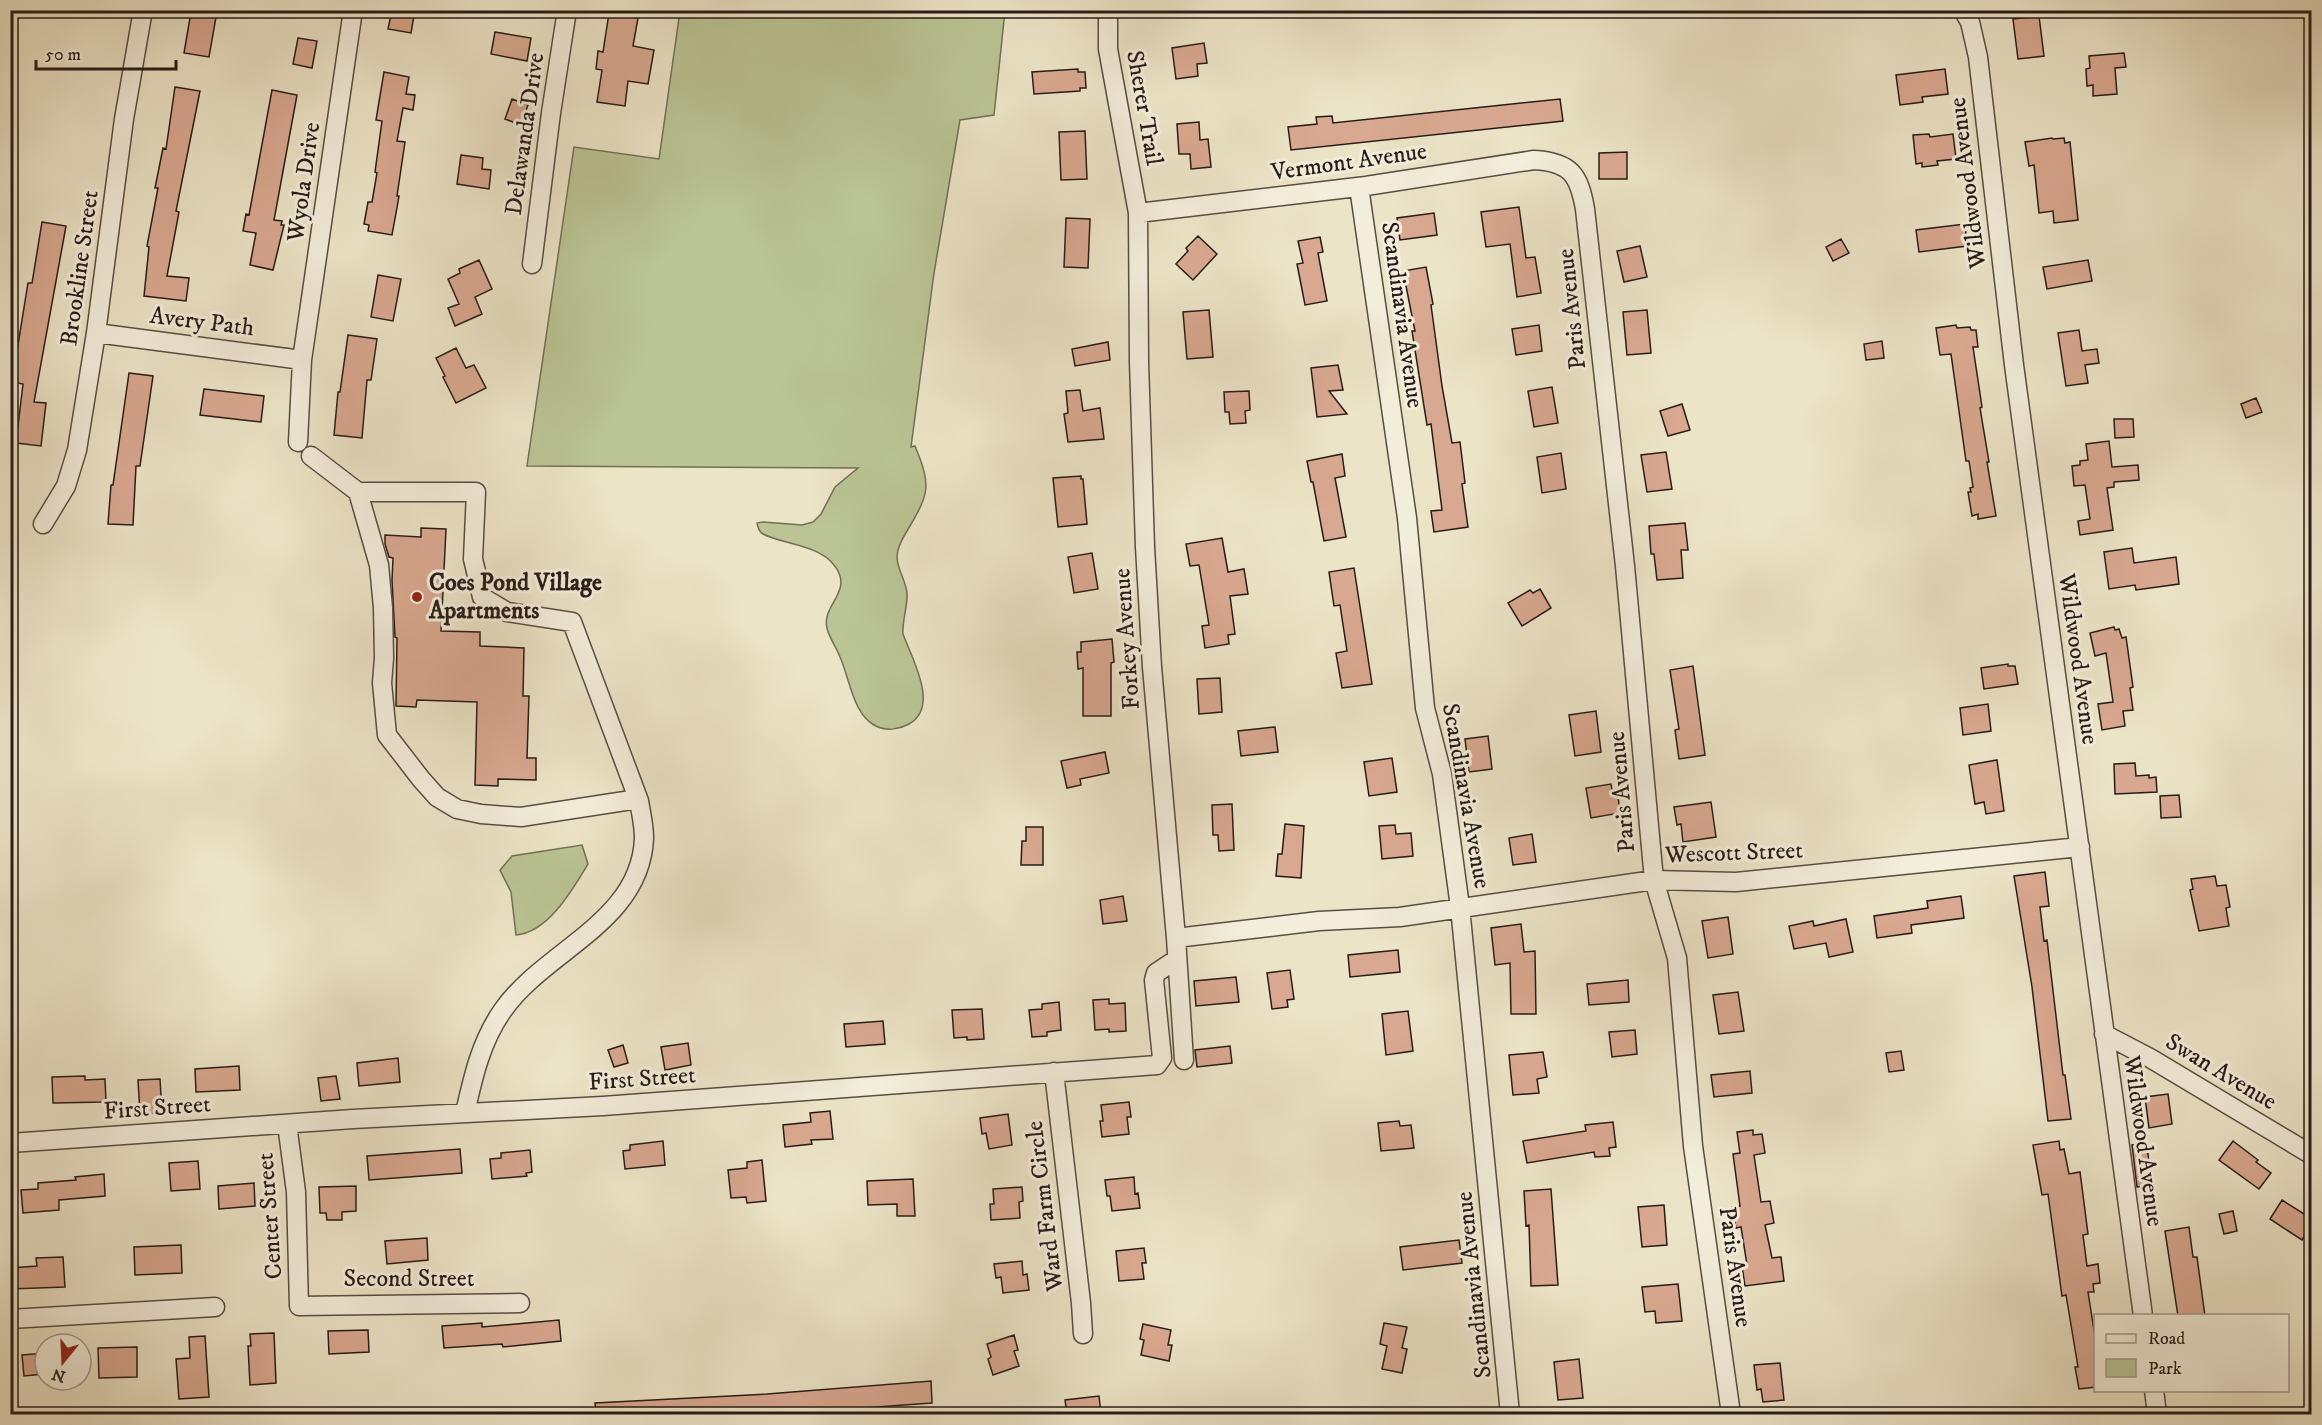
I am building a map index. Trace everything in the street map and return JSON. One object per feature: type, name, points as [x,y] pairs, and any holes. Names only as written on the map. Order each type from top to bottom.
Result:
[{"type":"street","name":"Brookline Street","points":[[42,524],[66,486],[77,450],[96,333],[124,119],[143,10]]},
{"type":"street","name":"Wyola Drive","points":[[298,442],[302,360],[353,10]]},
{"type":"street","name":"Delawanda Drive","points":[[532,264],[567,10]]},
{"type":"street","name":"Sherer Trail","points":[[1108,10],[1108,49],[1138,213]]},
{"type":"street","name":"Wildwood Avenue","points":[[1964,10],[1970,22],[1978,57],[2014,365],[2143,1314]]},
{"type":"street","name":"Vermont Avenue","points":[[1138,213],[1359,187],[1534,160],[1556,162],[1565,168]]},
{"type":"street","name":"Paris Avenue","points":[[1565,168],[1577,178],[1585,209],[1625,566],[1654,880],[1677,958],[1693,1146],[1731,1414]]},
{"type":"street","name":"Scandinavia Avenue","points":[[1359,187],[1407,518],[1425,708],[1442,774],[1460,907],[1510,1414]]},
{"type":"street","name":"Forkey Avenue","points":[[1138,213],[1139,362],[1145,546],[1152,667],[1176,938],[1184,1060]]},
{"type":"street","name":"Avery Path","points":[[96,333],[302,360]]},
{"type":"street","points":[[310,456],[358,492],[476,492],[473,559],[482,597],[507,612],[572,622],[638,799],[644,838],[640,859],[629,888],[618,905],[601,922],[533,977],[503,1010],[477,1062],[465,1113]]},
{"type":"street","points":[[358,492],[379,565],[383,608],[382,683],[387,735],[421,779],[438,796],[457,809],[481,814],[521,817],[638,799]]},
{"type":"street","name":"Wescott Street","points":[[1176,938],[1319,921],[1400,917],[1654,880],[1736,882],[2080,847]]},
{"type":"street","name":"First Street","points":[[10,1143],[465,1113],[614,1106],[1157,1065],[1162,1058],[1154,980],[1156,973],[1177,959]]},
{"type":"street","name":"Swan Avenue","points":[[2104,1034],[2150,1058],[2312,1155]]},
{"type":"street","name":"Ward Farm Circle","points":[[1054,1072],[1083,1334]]},
{"type":"street","name":"Center Street","points":[[287,1124],[296,1192],[299,1306]]},
{"type":"street","name":"Second Street","points":[[299,1306],[520,1303]]},
{"type":"street","points":[[10,1319],[215,1307]]},
{"type":"street","points":[[2154,1392],[2157,1414]]},
{"type":"green space","points":[[680,11],[1005,11],[994,115],[960,120],[934,273],[911,447],[915,446],[924,471],[926,490],[920,508],[900,544],[897,557],[907,593],[903,634],[917,669],[923,695],[918,716],[902,727],[886,729],[870,722],[863,715],[853,696],[839,654],[827,628],[826,620],[841,583],[834,565],[827,558],[810,549],[763,534],[757,523],[802,525],[813,522],[821,514],[835,487],[858,468],[527,466],[574,147],[659,159]]},
{"type":"green space","points":[[582,845],[588,864],[567,897],[539,927],[516,935],[511,892],[500,870],[512,856]]},
{"type":"building","points":[[392,10],[415,10],[411,33],[388,29]]},
{"type":"building","points":[[191,12],[216,17],[209,57],[184,53]]},
{"type":"building","points":[[609,13],[638,18],[633,46],[654,50],[648,84],[628,81],[625,106],[597,102],[602,70],[596,69],[598,51],[603,52]]},
{"type":"building","points":[[2039,16],[2044,56],[2018,59],[2013,19]]},
{"type":"building","points":[[495,32],[531,38],[527,61],[491,54]]},
{"type":"building","points":[[298,38],[317,41],[312,68],[293,64]]},
{"type":"building","points":[[1204,43],[1207,63],[1197,64],[1198,76],[1176,79],[1172,48]]},
{"type":"building","points":[[2124,53],[2126,67],[2115,68],[2117,94],[2093,96],[2093,85],[2087,86],[2086,69],[2090,68],[2089,56]]},
{"type":"building","points":[[1078,69],[1078,72],[1085,72],[1086,88],[1080,88],[1080,91],[1034,94],[1032,72]]},
{"type":"building","points":[[1945,69],[1948,94],[1922,97],[1923,102],[1900,105],[1896,75]]},
{"type":"building","points":[[384,72],[409,77],[406,94],[415,95],[413,110],[403,108],[397,141],[405,142],[392,235],[368,231],[369,225],[364,224],[368,202],[372,202],[377,173],[375,172],[382,121],[376,120]]},
{"type":"building","points":[[175,87],[200,91],[176,211],[179,212],[167,276],[189,278],[186,301],[144,296],[149,247],[147,246],[158,188],[155,188],[163,148],[166,149]]},
{"type":"building","points":[[272,90],[297,95],[274,220],[282,221],[281,225],[284,225],[273,270],[250,265],[256,233],[243,231],[246,214],[249,215]]},
{"type":"building","points":[[512,99],[528,105],[521,125],[505,119]]},
{"type":"building","points":[[1560,99],[1563,121],[1291,150],[1288,127],[1317,124],[1316,117],[1332,116],[1333,123]]},
{"type":"building","points":[[1199,122],[1200,140],[1208,139],[1211,167],[1191,169],[1190,154],[1179,154],[1177,124]]},
{"type":"building","points":[[1085,131],[1087,179],[1061,180],[1059,132]]},
{"type":"building","points":[[1929,134],[1930,137],[1953,134],[1956,159],[1937,161],[1938,165],[1922,167],[1922,163],[1916,164],[1913,135]]},
{"type":"building","points":[[2064,138],[2065,143],[2070,142],[2078,220],[2054,223],[2053,211],[2039,213],[2034,165],[2029,166],[2025,142]]},
{"type":"building","points":[[1627,152],[1627,179],[1599,179],[1599,153]]},
{"type":"building","points":[[461,155],[483,158],[482,169],[491,170],[489,189],[457,184]]},
{"type":"building","points":[[1519,207],[1526,258],[1535,257],[1541,293],[1517,297],[1510,244],[1486,247],[1481,212]]},
{"type":"building","points":[[1434,213],[1437,235],[1400,240],[1397,218]]},
{"type":"building","points":[[1066,218],[1090,219],[1088,268],[1064,267]]},
{"type":"building","points":[[42,222],[66,226],[34,402],[46,403],[41,446],[16,443],[23,384],[12,382],[28,283],[32,283]]},
{"type":"building","points":[[1965,224],[1967,246],[1919,252],[1916,230]]},
{"type":"building","points":[[1198,236],[1217,254],[1193,280],[1176,264],[1188,251],[1186,248]]},
{"type":"building","points":[[1320,237],[1323,252],[1318,253],[1327,301],[1305,305],[1297,264],[1303,263],[1298,241]]},
{"type":"building","points":[[1841,239],[1849,253],[1833,261],[1826,247]]},
{"type":"building","points":[[1640,246],[1647,277],[1624,282],[1617,251]]},
{"type":"building","points":[[479,260],[492,289],[475,297],[482,314],[455,326],[448,308],[459,304],[448,279],[460,273],[459,269]]},
{"type":"building","points":[[2088,260],[2092,281],[2047,289],[2043,267]]},
{"type":"building","points":[[1426,267],[1452,443],[1460,442],[1465,483],[1462,484],[1468,527],[1434,532],[1431,511],[1442,510],[1431,424],[1427,425],[1412,331],[1415,331],[1403,271]]},
{"type":"building","points":[[378,275],[401,279],[393,321],[371,317]]},
{"type":"building","points":[[1209,310],[1213,357],[1187,359],[1183,312]]},
{"type":"building","points":[[1647,310],[1651,353],[1627,355],[1623,312]]},
{"type":"building","points":[[1539,325],[1542,351],[1516,355],[1512,329]]},
{"type":"building","points":[[1956,325],[1957,328],[1970,327],[1971,330],[1976,330],[1978,347],[1973,347],[1996,516],[1978,519],[1978,514],[1972,516],[1968,492],[1971,492],[1970,488],[1973,487],[1969,461],[1966,461],[1951,354],[1940,355],[1936,328]]},
{"type":"building","points":[[2079,330],[2082,351],[2097,349],[2099,363],[2085,365],[2088,383],[2066,386],[2058,333]]},
{"type":"building","points":[[348,335],[377,339],[371,380],[367,380],[362,438],[334,435],[338,392],[340,392]]},
{"type":"building","points":[[1882,341],[1884,358],[1866,360],[1864,344]]},
{"type":"building","points":[[1108,342],[1110,360],[1075,366],[1072,349]]},
{"type":"building","points":[[456,348],[466,368],[474,365],[486,388],[456,403],[436,358]]},
{"type":"building","points":[[1338,365],[1343,390],[1329,391],[1347,414],[1317,417],[1311,368]]},
{"type":"building","points":[[129,373],[153,376],[140,466],[136,466],[133,525],[108,524],[111,485],[113,485]]},
{"type":"building","points":[[1552,387],[1558,423],[1534,427],[1528,391]]},
{"type":"building","points":[[204,389],[264,396],[261,422],[200,415]]},
{"type":"building","points":[[1080,390],[1083,411],[1100,408],[1104,439],[1068,442],[1064,414],[1068,413],[1066,391]]},
{"type":"building","points":[[1249,391],[1250,410],[1245,411],[1246,423],[1230,424],[1229,412],[1225,412],[1224,392]]},
{"type":"building","points":[[2256,398],[2262,412],[2246,418],[2241,404]]},
{"type":"building","points":[[1682,404],[1690,430],[1668,436],[1660,411]]},
{"type":"building","points":[[2114,419],[2133,419],[2134,437],[2115,438]]},
{"type":"building","points":[[2109,441],[2112,467],[2138,465],[2139,480],[2114,482],[2114,487],[2107,488],[2113,530],[2080,535],[2078,521],[2090,519],[2085,485],[2074,486],[2072,466],[2080,465],[2080,461],[2088,460],[2086,444]]},
{"type":"building","points":[[1666,452],[1672,489],[1647,492],[1641,455]]},
{"type":"building","points":[[1561,453],[1566,489],[1542,493],[1537,457]]},
{"type":"building","points":[[1342,454],[1345,476],[1335,478],[1346,537],[1324,541],[1307,461]]},
{"type":"building","points":[[1081,476],[1087,524],[1058,527],[1053,478]]},
{"type":"building","points":[[1685,523],[1688,550],[1681,550],[1683,578],[1657,580],[1654,554],[1651,554],[1649,526]]},
{"type":"building","points":[[421,528],[446,529],[441,631],[480,632],[480,646],[524,648],[523,696],[529,696],[527,758],[536,758],[536,780],[498,779],[498,786],[475,785],[477,702],[417,700],[416,707],[396,706],[397,638],[395,637],[392,580],[393,558],[389,557],[385,535],[421,537]]},
{"type":"building","points":[[1222,538],[1228,572],[1244,569],[1248,594],[1230,596],[1235,634],[1228,635],[1229,644],[1205,648],[1202,626],[1209,625],[1199,565],[1190,566],[1186,544]]},
{"type":"building","points":[[2132,548],[2134,563],[2176,557],[2179,584],[2136,590],[2135,585],[2109,589],[2104,552]]},
{"type":"building","points":[[1092,553],[1098,589],[1074,593],[1068,557]]},
{"type":"building","points":[[1354,568],[1372,684],[1342,688],[1336,653],[1347,651],[1340,605],[1334,606],[1329,572]]},
{"type":"building","points":[[1540,589],[1551,608],[1522,626],[1508,603],[1530,590],[1533,593]]},
{"type":"building","points":[[2114,627],[2115,630],[2119,629],[2122,638],[2126,637],[2133,687],[2130,688],[2133,710],[2123,711],[2125,726],[2102,730],[2098,704],[2113,702],[2106,653],[2095,656],[2090,633]]},
{"type":"building","points":[[1112,639],[1114,662],[1111,663],[1111,716],[1083,716],[1083,668],[1078,669],[1077,652],[1081,652],[1081,642]]},
{"type":"building","points":[[2008,664],[2008,666],[2015,666],[2018,684],[1984,689],[1981,668]]},
{"type":"building","points":[[1693,666],[1705,755],[1679,759],[1675,730],[1679,729],[1670,670]]},
{"type":"building","points":[[1220,678],[1222,712],[1199,714],[1197,679]]},
{"type":"building","points":[[1988,704],[1991,731],[1963,735],[1960,708]]},
{"type":"building","points":[[1596,711],[1601,752],[1575,756],[1569,715]]},
{"type":"building","points":[[1275,727],[1278,752],[1241,756],[1238,731]]},
{"type":"building","points":[[1488,736],[1492,769],[1469,772],[1465,739]]},
{"type":"building","points":[[1105,752],[1109,773],[1080,779],[1081,785],[1067,788],[1061,761]]},
{"type":"building","points":[[1392,758],[1397,792],[1369,796],[1364,762]]},
{"type":"building","points":[[1997,760],[2004,811],[1986,814],[1984,802],[1975,804],[1969,765]]},
{"type":"building","points":[[2135,763],[2136,776],[2156,777],[2157,792],[2115,794],[2114,764]]},
{"type":"building","points":[[1611,784],[1613,797],[1618,796],[1620,813],[1591,818],[1586,788]]},
{"type":"building","points":[[2179,795],[2181,817],[2161,818],[2160,796]]},
{"type":"building","points":[[1711,802],[1716,837],[1683,842],[1681,824],[1677,825],[1674,807]]},
{"type":"building","points":[[1232,804],[1234,850],[1219,851],[1218,835],[1213,835],[1212,805]]},
{"type":"building","points":[[1285,824],[1304,826],[1301,878],[1276,876],[1278,854],[1282,854]]},
{"type":"building","points":[[1395,825],[1396,834],[1411,833],[1413,856],[1382,859],[1379,826]]},
{"type":"building","points":[[1026,827],[1043,827],[1043,865],[1021,865],[1022,841],[1026,841]]},
{"type":"building","points":[[1532,834],[1536,862],[1513,865],[1509,838]]},
{"type":"building","points":[[2045,872],[2049,906],[2040,907],[2044,941],[2047,940],[2063,1075],[2065,1075],[2071,1119],[2048,1121],[2032,987],[2014,876]]},
{"type":"building","points":[[2215,876],[2217,886],[2226,885],[2230,907],[2226,908],[2229,926],[2199,931],[2190,890],[2193,889],[2191,879]]},
{"type":"building","points":[[1123,896],[1127,921],[1103,924],[1100,900]]},
{"type":"building","points":[[1961,896],[1964,918],[1911,925],[1912,933],[1877,938],[1874,916],[1928,908],[1927,901]]},
{"type":"building","points":[[1728,917],[1733,954],[1708,958],[1702,921]]},
{"type":"building","points":[[1846,919],[1853,952],[1829,957],[1826,943],[1794,949],[1789,926],[1813,921],[1814,926]]},
{"type":"building","points":[[1521,924],[1524,952],[1535,951],[1536,1014],[1511,1014],[1510,963],[1495,965],[1491,928]]},
{"type":"building","points":[[1398,950],[1400,972],[1350,977],[1348,955]]},
{"type":"building","points":[[1290,970],[1294,999],[1287,1000],[1288,1007],[1272,1009],[1267,973]]},
{"type":"building","points":[[1236,977],[1239,1002],[1196,1006],[1194,981]]},
{"type":"building","points":[[1628,980],[1629,1002],[1589,1005],[1587,984]]},
{"type":"building","points":[[1738,992],[1744,1031],[1719,1034],[1713,995]]},
{"type":"building","points":[[1109,999],[1109,1004],[1125,1003],[1126,1031],[1095,1030],[1093,1000]]},
{"type":"building","points":[[1059,1002],[1061,1030],[1047,1032],[1047,1036],[1032,1037],[1029,1010],[1042,1009],[1042,1004]]},
{"type":"building","points":[[982,1009],[984,1039],[954,1038],[952,1010]]},
{"type":"building","points":[[1408,1011],[1413,1051],[1386,1055],[1382,1014]]},
{"type":"building","points":[[883,1021],[885,1044],[846,1047],[844,1024]]},
{"type":"building","points":[[1635,1030],[1637,1054],[1612,1057],[1609,1032]]},
{"type":"building","points":[[688,1043],[691,1065],[665,1070],[661,1047]]},
{"type":"building","points":[[623,1045],[628,1063],[614,1067],[608,1050]]},
{"type":"building","points":[[1230,1046],[1232,1063],[1197,1067],[1195,1050]]},
{"type":"building","points":[[1901,1051],[1904,1070],[1889,1072],[1886,1053]]},
{"type":"building","points":[[1543,1052],[1547,1077],[1537,1079],[1539,1093],[1513,1095],[1509,1055]]},
{"type":"building","points":[[398,1058],[400,1082],[359,1086],[357,1063]]},
{"type":"building","points":[[239,1066],[240,1090],[196,1092],[195,1069]]},
{"type":"building","points":[[1750,1071],[1752,1093],[1714,1097],[1711,1075]]},
{"type":"building","points":[[85,1076],[85,1080],[105,1079],[106,1102],[53,1103],[52,1077]]},
{"type":"building","points":[[336,1076],[340,1099],[321,1101],[318,1078]]},
{"type":"building","points":[[160,1079],[162,1113],[140,1114],[138,1080]]},
{"type":"building","points":[[2168,1094],[2172,1124],[2149,1128],[2145,1097]]},
{"type":"building","points":[[1129,1102],[1131,1117],[1127,1117],[1129,1134],[1102,1137],[1101,1105]]},
{"type":"building","points":[[830,1111],[833,1139],[811,1140],[812,1144],[785,1147],[783,1125],[811,1122],[810,1113]]},
{"type":"building","points":[[1008,1114],[1012,1145],[989,1149],[986,1133],[982,1134],[980,1118]]},
{"type":"building","points":[[1399,1121],[1400,1126],[1411,1125],[1414,1148],[1381,1151],[1378,1123]]},
{"type":"building","points":[[1613,1122],[1616,1147],[1609,1148],[1610,1156],[1595,1157],[1594,1152],[1527,1163],[1523,1141],[1586,1131],[1585,1125]]},
{"type":"building","points":[[1753,1130],[1753,1135],[1762,1134],[1765,1153],[1754,1155],[1761,1202],[1770,1201],[1774,1223],[1765,1225],[1772,1258],[1781,1257],[1784,1281],[1745,1286],[1742,1266],[1747,1265],[1741,1227],[1736,1228],[1732,1207],[1740,1206],[1733,1154],[1740,1153],[1737,1132]]},
{"type":"building","points":[[663,1141],[665,1165],[625,1169],[623,1151],[630,1150],[630,1145]]},
{"type":"building","points":[[2059,1141],[2060,1150],[2064,1149],[2069,1174],[2080,1172],[2088,1234],[2083,1235],[2087,1266],[2098,1264],[2100,1283],[2093,1284],[2094,1292],[2088,1292],[2094,1330],[2094,1387],[2079,1389],[2075,1367],[2078,1367],[2066,1295],[2062,1296],[2048,1194],[2042,1195],[2033,1145]]},
{"type":"building","points":[[2233,1141],[2271,1173],[2259,1189],[2219,1160]]},
{"type":"building","points":[[2147,1143],[2151,1186],[2137,1187],[2132,1145]]},
{"type":"building","points":[[460,1149],[462,1173],[369,1180],[367,1156]]},
{"type":"building","points":[[530,1150],[532,1172],[526,1173],[527,1176],[492,1179],[490,1159],[501,1158],[501,1153]]},
{"type":"building","points":[[762,1160],[766,1201],[747,1203],[746,1197],[731,1198],[728,1170],[747,1168],[747,1162]]},
{"type":"building","points":[[198,1161],[200,1189],[171,1191],[169,1163]]},
{"type":"building","points":[[104,1174],[105,1196],[59,1200],[59,1210],[23,1213],[21,1190],[38,1189],[38,1183],[76,1180],[75,1177]]},
{"type":"building","points":[[1134,1177],[1135,1194],[1138,1193],[1140,1208],[1112,1211],[1105,1180]]},
{"type":"building","points":[[913,1179],[915,1216],[897,1216],[897,1204],[868,1205],[867,1181]]},
{"type":"building","points":[[254,1183],[255,1206],[219,1209],[218,1186]]},
{"type":"building","points":[[356,1186],[356,1211],[342,1212],[342,1220],[327,1220],[326,1213],[320,1213],[319,1187]]},
{"type":"building","points":[[1022,1187],[1023,1201],[1019,1202],[1020,1218],[991,1220],[990,1204],[994,1204],[993,1189]]},
{"type":"building","points":[[1551,1189],[1558,1285],[1531,1286],[1529,1225],[1526,1226],[1524,1191]]},
{"type":"building","points":[[2282,1200],[2312,1219],[2312,1224],[2302,1240],[2270,1219]]},
{"type":"building","points":[[1664,1205],[1667,1245],[1642,1247],[1638,1207]]},
{"type":"building","points":[[2233,1211],[2237,1231],[2224,1234],[2219,1214]]},
{"type":"building","points":[[2189,1227],[2193,1257],[2197,1257],[2205,1314],[2178,1314],[2165,1231]]},
{"type":"building","points":[[427,1238],[428,1260],[387,1264],[385,1241]]},
{"type":"building","points":[[1459,1240],[1462,1263],[1403,1270],[1400,1247]]},
{"type":"building","points":[[181,1245],[182,1273],[135,1275],[134,1247]]},
{"type":"building","points":[[1144,1248],[1146,1263],[1142,1263],[1144,1279],[1119,1281],[1116,1251]]},
{"type":"building","points":[[63,1257],[65,1287],[10,1289],[10,1268],[37,1266],[36,1258]]},
{"type":"building","points":[[1022,1261],[1023,1275],[1027,1274],[1029,1290],[1003,1293],[1001,1277],[996,1278],[994,1264]]},
{"type":"building","points":[[1678,1284],[1682,1321],[1656,1323],[1655,1311],[1645,1312],[1642,1287]]},
{"type":"building","points":[[559,1320],[561,1341],[503,1347],[502,1344],[444,1348],[442,1326],[482,1323],[482,1327]]},
{"type":"building","points":[[1384,1323],[1407,1327],[1402,1348],[1407,1349],[1402,1373],[1382,1369],[1387,1346],[1380,1344]]},
{"type":"building","points":[[1143,1324],[1171,1330],[1168,1345],[1172,1345],[1169,1361],[1141,1355],[1144,1340],[1140,1339]]},
{"type":"building","points":[[368,1330],[369,1352],[329,1354],[328,1331]]},
{"type":"building","points":[[274,1333],[276,1383],[250,1385],[248,1346],[251,1346],[250,1334]]},
{"type":"building","points":[[1014,1335],[1018,1350],[1014,1351],[1019,1366],[993,1375],[988,1359],[991,1357],[987,1344]]},
{"type":"building","points":[[205,1336],[209,1397],[179,1399],[176,1359],[190,1358],[189,1337]]},
{"type":"building","points":[[137,1347],[137,1377],[99,1378],[98,1348]]},
{"type":"building","points":[[33,1354],[33,1375],[24,1376],[22,1355]]},
{"type":"building","points":[[1579,1359],[1583,1398],[1558,1400],[1554,1362]]},
{"type":"building","points":[[1780,1363],[1784,1400],[1763,1402],[1761,1389],[1757,1390],[1754,1365]]},
{"type":"building","points":[[931,1381],[932,1403],[778,1414],[596,1414],[595,1403],[767,1394]]},
{"type":"building","points":[[1099,1396],[1101,1414],[1067,1414],[1065,1400]]},
{"type":"place","name":"Coes Pond Village Apartments","points":[[417,597]]}]
